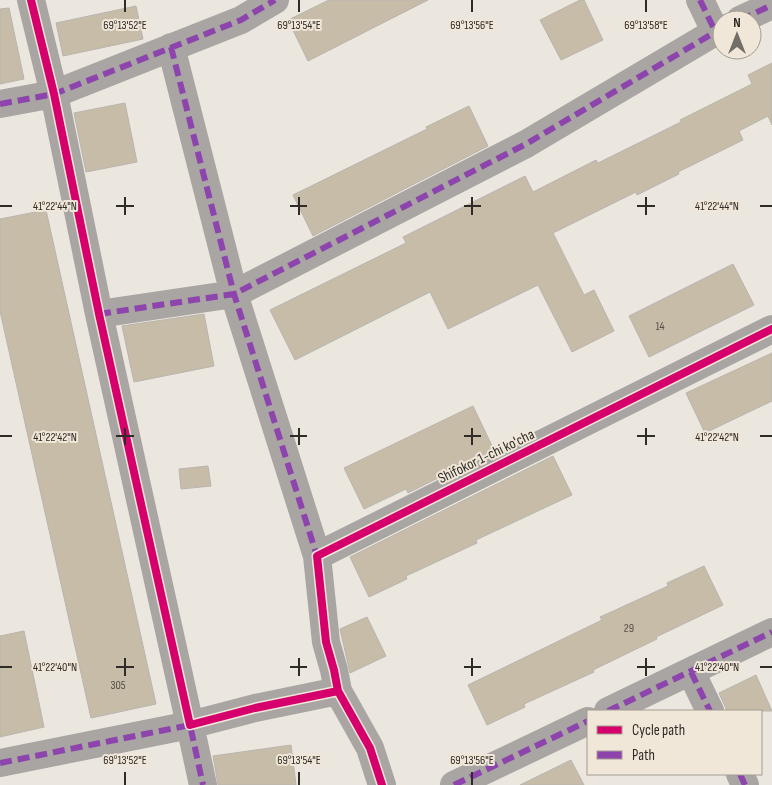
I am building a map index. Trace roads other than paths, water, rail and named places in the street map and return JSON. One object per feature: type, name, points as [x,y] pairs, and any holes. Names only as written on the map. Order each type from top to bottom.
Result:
[{"type":"street","points":[[31,0],[54,94],[100,314],[204,785]]},
{"type":"street","points":[[0,104],[54,94],[241,20],[275,0]]},
{"type":"street","points":[[700,0],[712,19]]},
{"type":"street","points":[[100,314],[234,294],[526,144],[712,34]]},
{"type":"street","points":[[171,48],[234,294],[317,556],[326,642],[336,680],[370,748],[382,785]]},
{"type":"street","name":"Shifokor 1-chi ko'cha","points":[[317,556],[772,329]]},
{"type":"street","points":[[610,710],[772,632]]},
{"type":"street","points":[[691,672],[710,710]]},
{"type":"street","points":[[0,763],[190,724],[255,708],[336,680]]},
{"type":"street","points":[[454,785],[587,721]]}]
